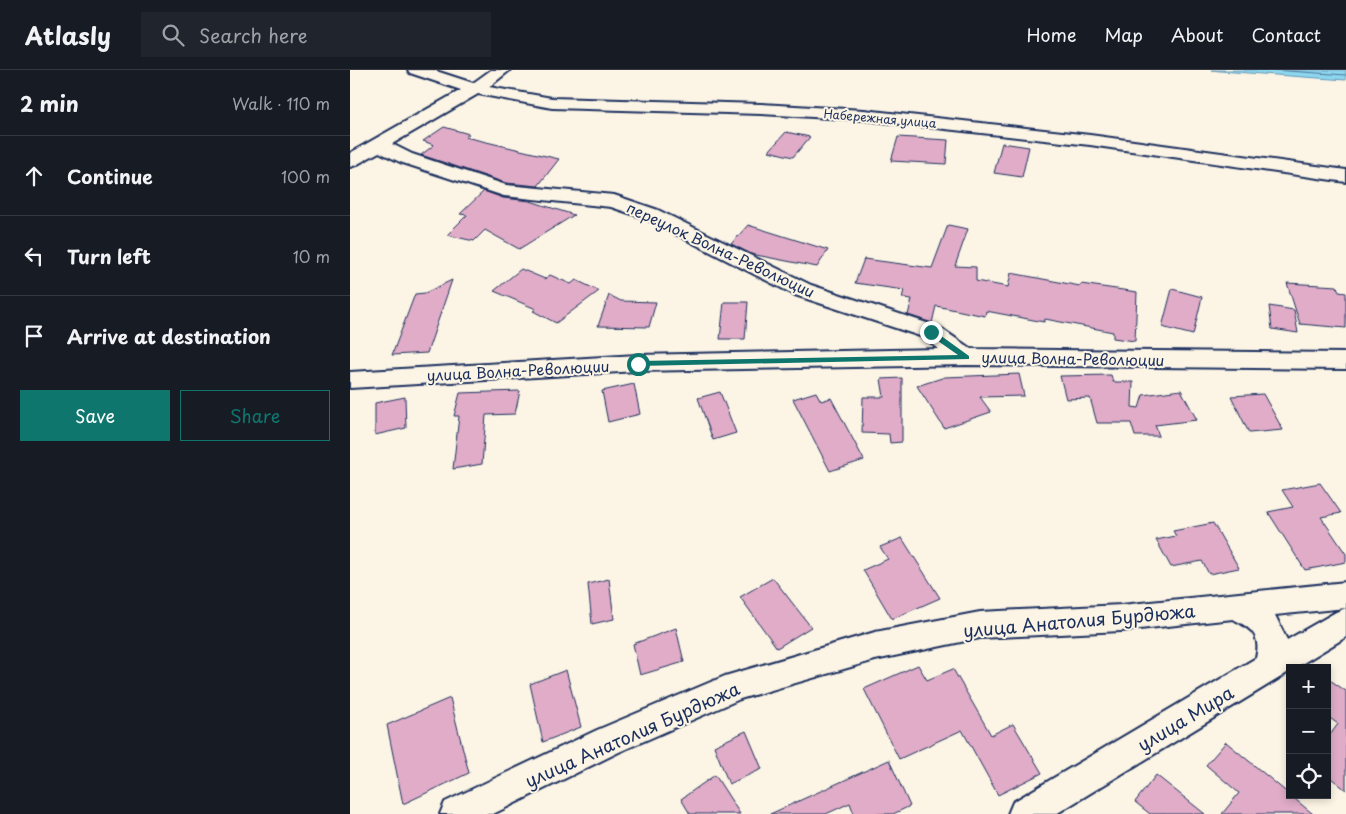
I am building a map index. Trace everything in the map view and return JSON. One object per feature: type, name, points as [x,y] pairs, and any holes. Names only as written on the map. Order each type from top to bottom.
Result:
[{"type":"street","name":"Набережная улица","points":[[416,70],[475,89],[552,103],[761,109],[864,115],[1090,140],[1346,176]]},
{"type":"street","points":[[350,161],[475,89],[502,70]]},
{"type":"street","name":"переулок Волна-Революции","points":[[380,145],[406,158],[504,190],[614,201],[651,214],[803,290],[931,332],[966,357]]},
{"type":"street","name":"улица Волна-Революции","points":[[350,380],[638,364],[966,357],[1346,361]]},
{"type":"street","name":"улица Анатолия Бурдюжа","points":[[457,814],[608,740],[736,686],[875,646],[980,625],[1120,618],[1346,595]]},
{"type":"street","points":[[1235,606],[1257,616],[1268,630],[1273,643],[1270,667]]},
{"type":"street","name":"улица Мира","points":[[1025,814],[1346,621]]},
{"type":"water","points":[[1211,70],[1346,70],[1346,80],[1220,71]]},
{"type":"building","points":[[444,127],[469,134],[465,137],[559,159],[538,186],[506,183],[421,155],[434,145],[423,141]]},
{"type":"building","points":[[786,132],[810,137],[793,157],[769,151]]},
{"type":"building","points":[[898,137],[948,140],[946,164],[891,161]]},
{"type":"building","points":[[1002,143],[1029,147],[1022,177],[994,173]]},
{"type":"building","points":[[484,191],[503,198],[530,201],[574,215],[519,249],[485,230],[474,241],[447,235],[467,215],[460,214]]},
{"type":"building","points":[[748,225],[828,250],[817,267],[751,254],[731,244]]},
{"type":"building","points":[[948,225],[968,229],[955,266],[976,267],[976,281],[1008,287],[1011,273],[1080,286],[1081,284],[1137,292],[1135,341],[1113,338],[1113,332],[1045,319],[1044,322],[986,311],[985,316],[936,306],[932,323],[908,315],[912,299],[902,298],[904,290],[855,283],[864,259],[932,268]]},
{"type":"building","points":[[521,269],[545,279],[550,275],[571,284],[576,280],[599,291],[556,323],[533,311],[536,309],[494,291]]},
{"type":"building","points":[[452,280],[427,353],[392,355],[415,294],[425,293]]},
{"type":"building","points":[[1287,283],[1337,286],[1339,292],[1346,293],[1346,328],[1300,324]]},
{"type":"building","points":[[1172,289],[1202,297],[1193,335],[1162,327]]},
{"type":"building","points":[[609,295],[621,301],[656,302],[649,327],[598,326]]},
{"type":"building","points":[[724,302],[748,302],[745,339],[720,339]]},
{"type":"building","points":[[1269,306],[1294,310],[1298,333],[1272,329]]},
{"type":"building","points":[[1019,374],[1024,396],[980,397],[991,412],[944,428],[917,386],[945,377]]},
{"type":"building","points":[[1111,375],[1113,382],[1133,382],[1132,407],[1139,408],[1143,395],[1181,390],[1197,420],[1155,425],[1159,436],[1135,436],[1131,423],[1097,423],[1090,398],[1066,399],[1060,376]]},
{"type":"building","points":[[902,378],[902,442],[890,443],[889,434],[862,433],[863,397],[884,397],[881,379]]},
{"type":"building","points":[[634,384],[640,414],[608,422],[602,391]]},
{"type":"building","points":[[520,391],[515,414],[486,415],[482,464],[453,469],[459,416],[454,416],[460,393]]},
{"type":"building","points":[[720,392],[736,433],[713,440],[698,398]]},
{"type":"building","points":[[816,392],[821,401],[831,398],[864,460],[830,471],[793,399]]},
{"type":"building","points":[[1263,394],[1283,430],[1249,433],[1231,396]]},
{"type":"building","points":[[405,397],[406,428],[375,435],[375,403]]},
{"type":"building","points":[[1320,483],[1341,513],[1321,517],[1346,554],[1346,562],[1305,570],[1268,512],[1293,507],[1282,490]]},
{"type":"building","points":[[1213,523],[1239,568],[1209,574],[1202,561],[1171,567],[1156,540],[1176,536],[1173,531]]},
{"type":"building","points":[[902,538],[940,598],[892,619],[863,570],[888,559],[880,547]]},
{"type":"building","points":[[773,578],[811,627],[777,648],[740,597]]},
{"type":"building","points":[[609,579],[614,619],[592,624],[588,584]]},
{"type":"building","points":[[676,628],[684,662],[640,675],[633,644]]},
{"type":"building","points":[[918,665],[927,680],[953,669],[991,735],[1013,724],[1042,773],[998,795],[962,730],[899,759],[864,689]]},
{"type":"building","points":[[566,670],[581,727],[543,742],[530,684]]},
{"type":"building","points":[[1331,681],[1346,691],[1346,790],[1331,778],[1331,734],[1338,724],[1331,719]]},
{"type":"building","points":[[450,698],[469,773],[403,804],[387,725]]},
{"type":"building","points":[[746,731],[762,769],[729,784],[714,746]]},
{"type":"building","points":[[1226,742],[1286,792],[1286,799],[1295,799],[1313,814],[1222,814],[1239,793],[1206,765]]},
{"type":"building","points":[[889,760],[910,806],[893,814],[854,814],[850,803],[826,814],[770,814]]},
{"type":"building","points":[[715,775],[740,814],[690,814],[681,799]]},
{"type":"building","points":[[1156,775],[1205,814],[1150,814],[1135,802]]},
{"type":"route","points":[[638,364],[966,357],[931,332]]}]
